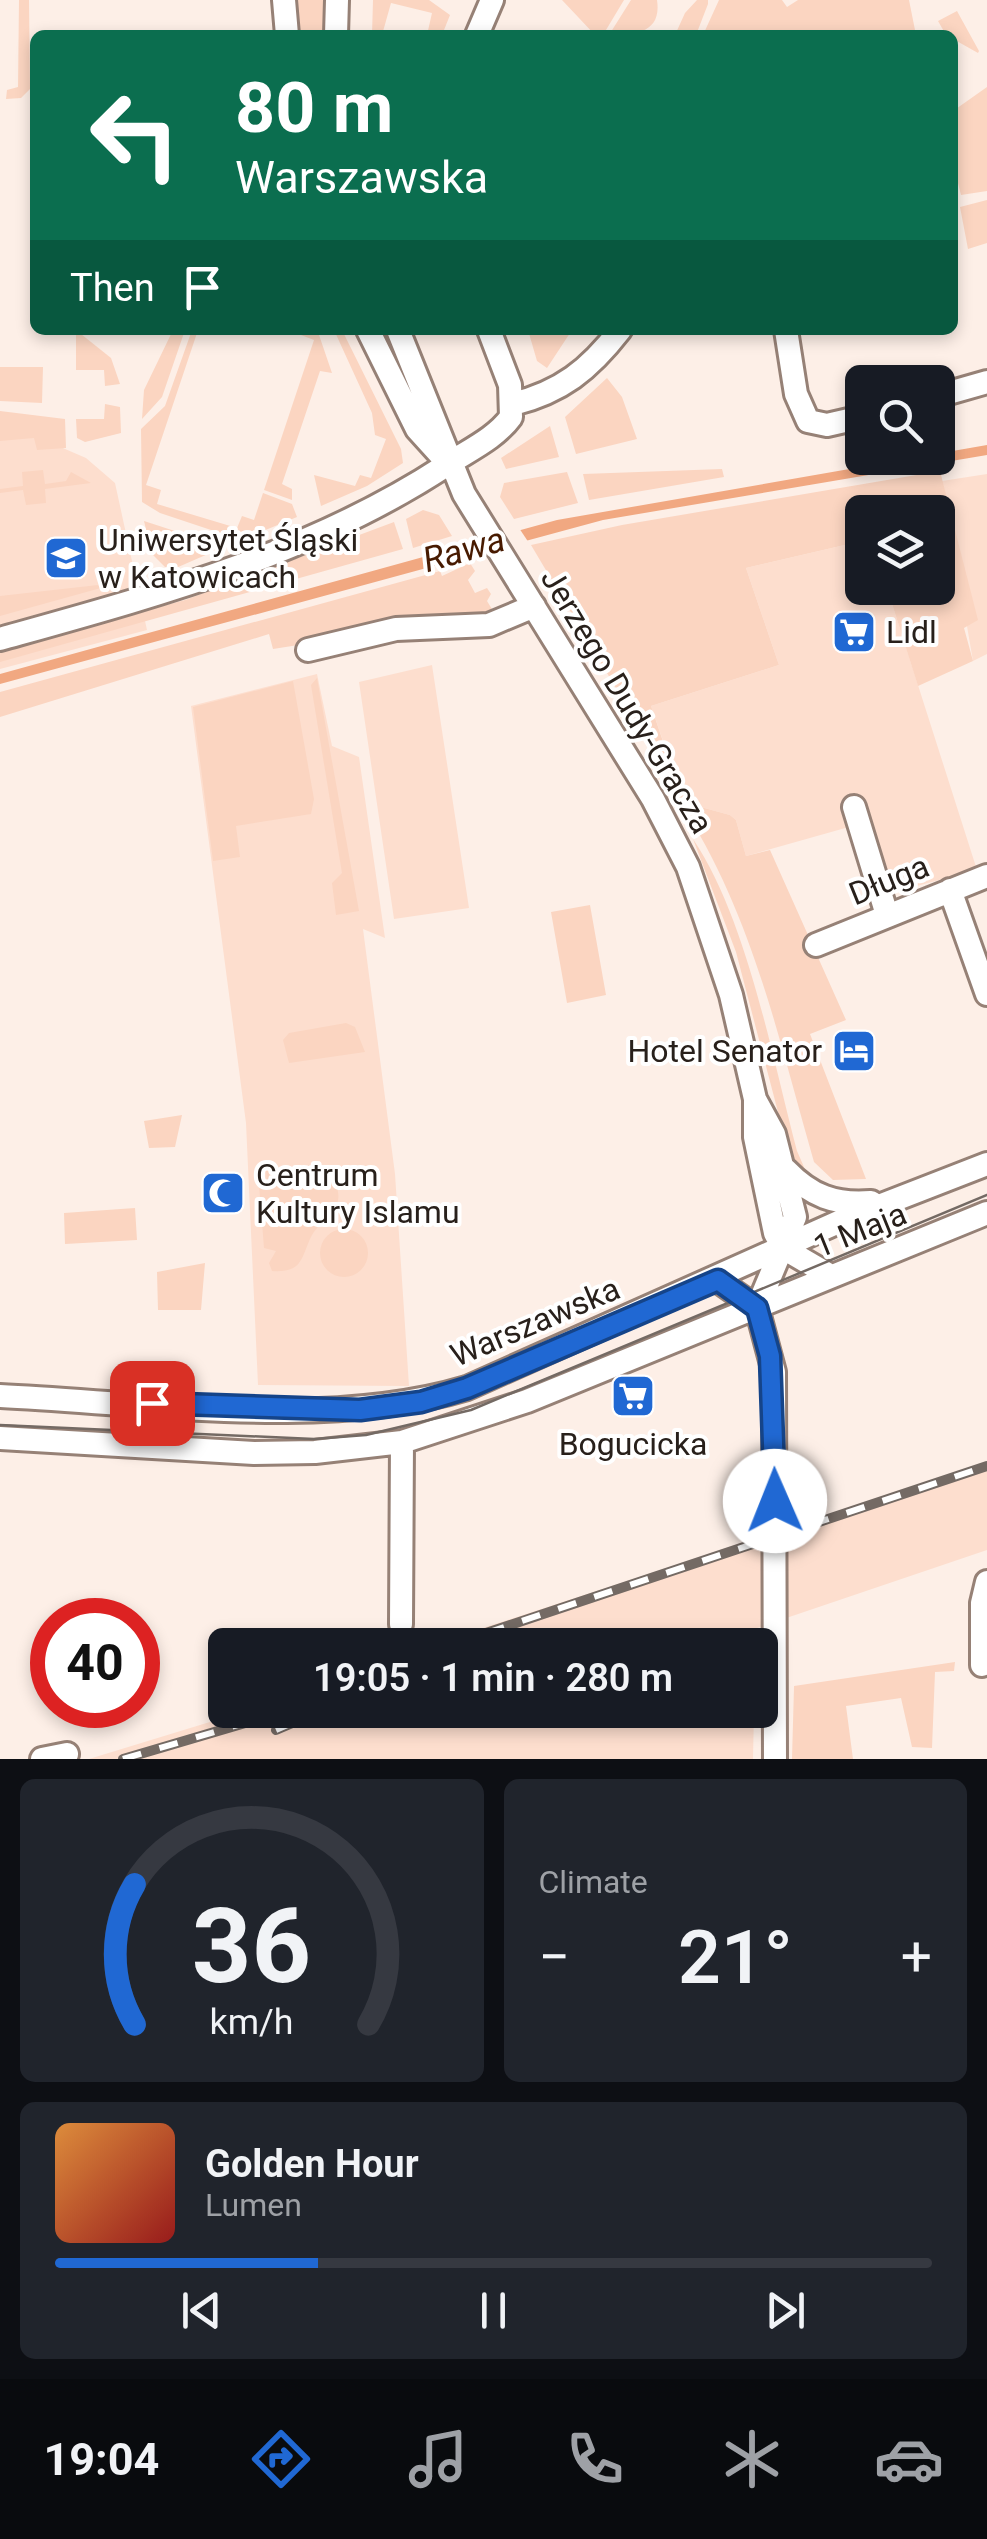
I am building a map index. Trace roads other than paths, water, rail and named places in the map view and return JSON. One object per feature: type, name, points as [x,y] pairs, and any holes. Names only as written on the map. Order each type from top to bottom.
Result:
[{"type":"street","points":[[284,0],[287,30]]},
{"type":"street","points":[[336,30],[337,0]]},
{"type":"street","points":[[480,30],[492,0]]},
{"type":"street","name":"Jerzego Dudy-Gracza","points":[[370,335],[417,429],[448,464],[653,799],[688,867],[718,949],[755,1099],[786,1170],[795,1217],[783,1248]]},
{"type":"street","name":"Jerzego Dudy-Gracza","points":[[400,335],[434,412],[448,464]]},
{"type":"street","points":[[0,639],[210,579],[387,503],[503,428],[513,404],[491,335]]},
{"type":"street","points":[[513,404],[547,396],[577,378],[616,335]]},
{"type":"street","points":[[787,335],[796,394],[808,422],[827,425],[845,421]]},
{"type":"street","points":[[955,391],[987,382]]},
{"type":"street","points":[[308,650],[396,629],[489,625],[534,606]]},
{"type":"street","points":[[854,806],[887,916]]},
{"type":"street","name":"Długa","points":[[816,945],[987,876]]},
{"type":"street","points":[[950,890],[987,994]]},
{"type":"street","name":"Jerzego Dudy-Gracza","points":[[755,1099],[757,1148],[775,1233],[783,1248]]},
{"type":"street","name":"1 Maja","points":[[783,1248],[987,1164]]},
{"type":"street","points":[[786,1170],[800,1184],[832,1202],[898,1199]]},
{"type":"street","name":"1 Maja","points":[[757,1308],[987,1213]]},
{"type":"street","points":[[775,1759],[774,1372],[757,1308],[783,1248],[831,1276]]},
{"type":"street","name":"Warszawska","points":[[0,1396],[270,1409],[360,1410],[421,1402],[467,1388],[783,1248]]},
{"type":"street","points":[[718,1280],[757,1308]]},
{"type":"street","points":[[0,1438],[254,1453],[402,1442],[470,1424],[757,1308]]},
{"type":"street","points":[[401,1624],[402,1442]]},
{"type":"street","points":[[982,1665],[982,1603],[987,1582]]},
{"type":"street","points":[[42,1759],[66,1754]]},
{"type":"water","points":[[987,445],[987,455],[955,460],[955,451]]},
{"type":"water","name":"Rawa","points":[[845,470],[845,475],[869,475],[603,520],[0,684],[0,674],[557,520]]},
{"type":"tram line","points":[[0,1425],[314,1439],[366,1435],[471,1410],[987,1195]]},
{"type":"railway","points":[[501,1628],[987,1466]]},
{"type":"railway","points":[[123,1759],[228,1728]]},
{"type":"railway","points":[[276,1730],[281,1728]]},
{"type":"place","name":"Uniwersytet Śląski w Katowicach","points":[[66,558]]},
{"type":"place","name":"Lidl","points":[[854,632]]},
{"type":"place","name":"Hotel Senator","points":[[854,1051]]},
{"type":"place","name":"Centrum Kultury Islamu","points":[[223,1193]]},
{"type":"place","name":"Bogucicka","points":[[633,1396]]}]
